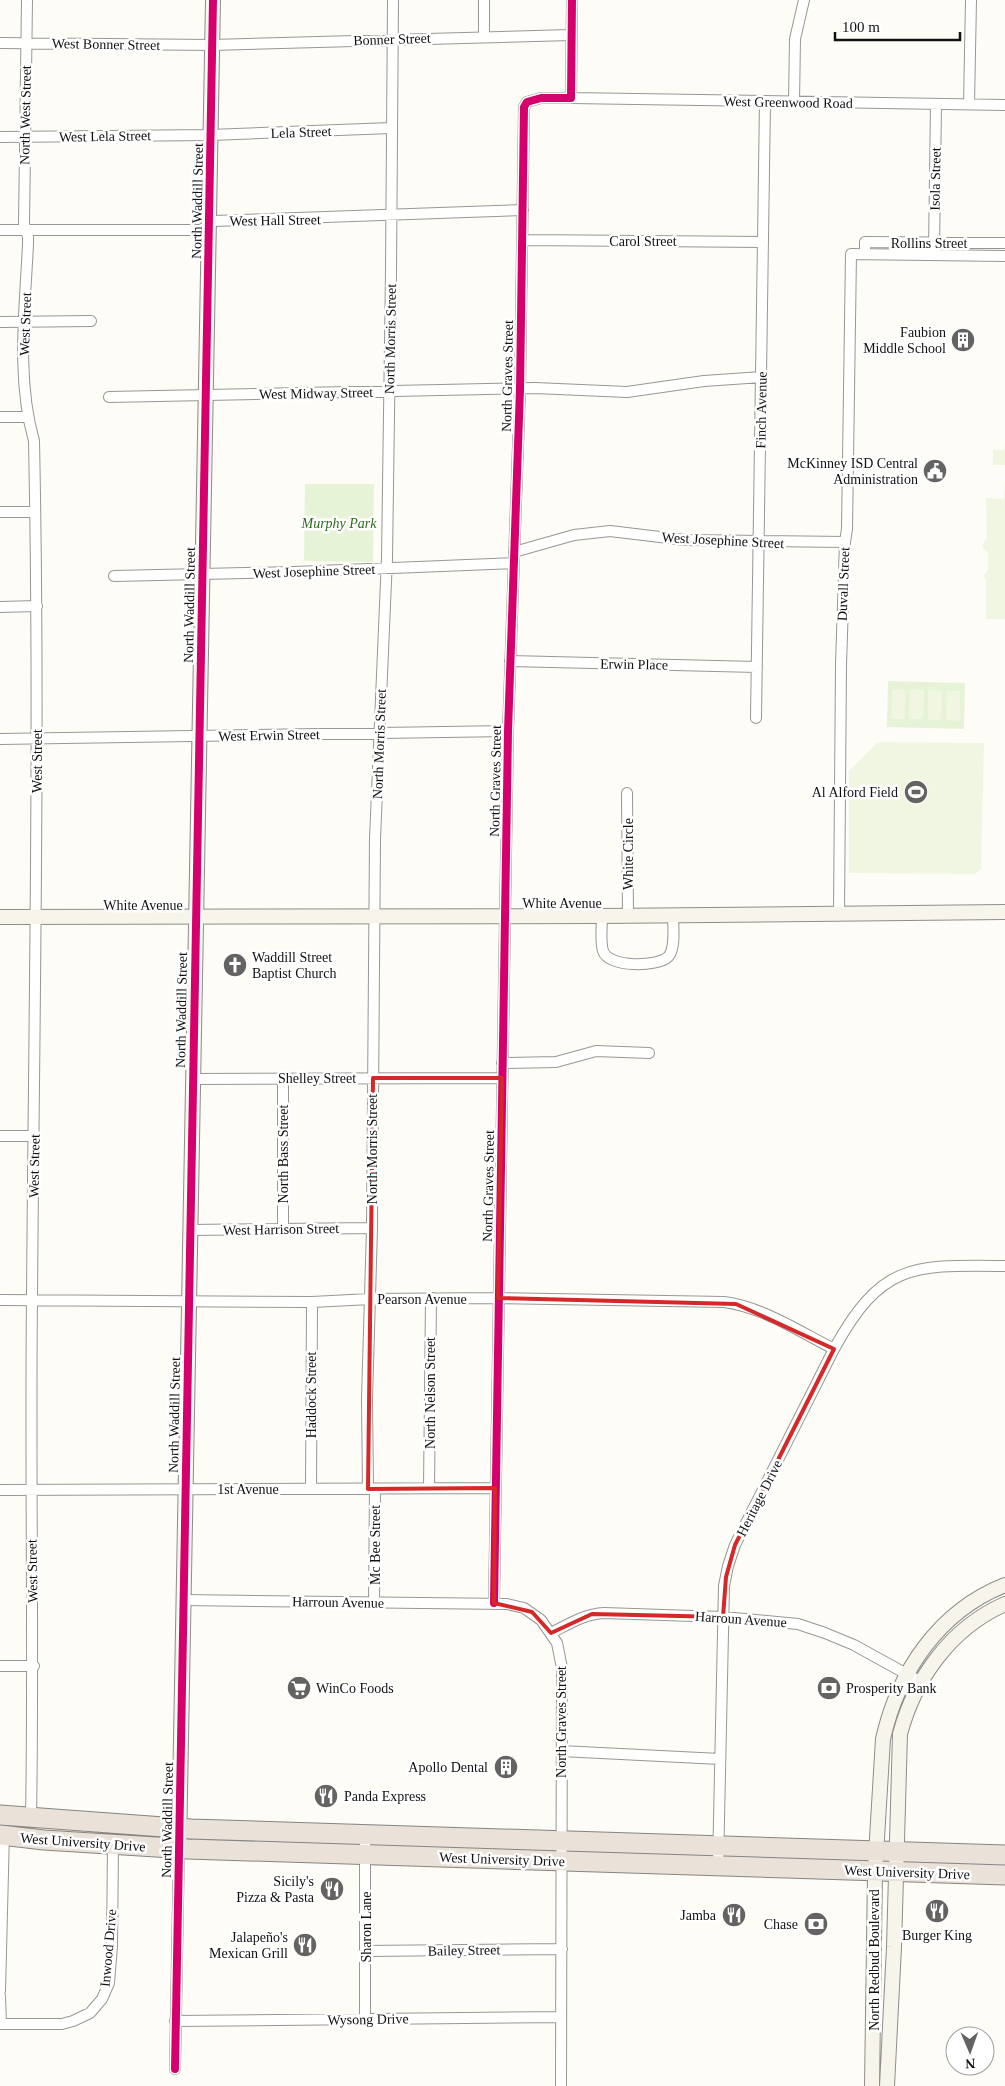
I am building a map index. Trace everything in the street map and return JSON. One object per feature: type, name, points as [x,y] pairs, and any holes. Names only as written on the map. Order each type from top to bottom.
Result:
[{"type":"highway","name":"West University Drive","points":[[3,1816],[180,1828],[1005,1855]]},
{"type":"highway","name":"West University Drive","points":[[2,1835],[113,1845],[179,1848],[1005,1875]]},
{"type":"street","name":"North West Street","points":[[26,230],[24,224],[24,137],[27,0]]},
{"type":"street","name":"North Waddill Street","points":[[175,2069],[182,1600],[213,0]]},
{"type":"street","name":"North Morris Street","points":[[371,1488],[367,1399],[372,1228],[375,839],[386,568],[393,0]]},
{"type":"street","points":[[484,0],[484,37]]},
{"type":"street","points":[[570,98],[572,0]]},
{"type":"street","points":[[794,102],[795,39],[804,0]]},
{"type":"street","points":[[969,104],[971,0]]},
{"type":"street","name":"Bonner Street","points":[[212,45],[571,35]]},
{"type":"street","name":"West Bonner Street","points":[[0,43],[212,45]]},
{"type":"street","name":"West Greenwood Road","points":[[570,98],[1005,104]]},
{"type":"street","name":"North Graves Street","points":[[561,2086],[562,1668],[557,1643],[552,1633],[541,1620],[532,1612],[516,1606],[494,1603],[508,731],[520,389],[524,107],[527,102],[532,100],[570,98]]},
{"type":"street","name":"Finch Avenue","points":[[756,718],[765,102]]},
{"type":"street","name":"Isola Street","points":[[933,255],[936,104]]},
{"type":"street","name":"Lela Street","points":[[210,135],[391,128]]},
{"type":"street","name":"West Lela Street","points":[[0,137],[210,135]]},
{"type":"street","name":"West Hall Street","points":[[0,230],[201,230],[214,221],[524,210]]},
{"type":"street","name":"West Street","points":[[26,230],[28,244],[24,322],[24,374],[27,417],[34,441],[37,606],[32,1300],[34,1666],[31,1819]]},
{"type":"street","name":"Carol Street","points":[[523,240],[763,242]]},
{"type":"street","name":"Rollins Street","points":[[865,254],[865,242],[1005,244]]},
{"type":"street","name":"Rollins Street","points":[[851,254],[1005,256]]},
{"type":"street","name":"Duvall Street","points":[[839,914],[841,665],[847,529],[851,254]]},
{"type":"street","points":[[0,322],[91,321]]},
{"type":"street","name":"West Midway Street","points":[[109,397],[520,389],[627,392],[704,381],[762,377]]},
{"type":"street","points":[[0,417],[27,417]]},
{"type":"street","points":[[0,512],[36,512]]},
{"type":"street","name":"West Josephine Street","points":[[514,552],[574,535],[610,531],[685,540],[845,542]]},
{"type":"street","name":"West Josephine Street","points":[[114,576],[514,563]]},
{"type":"street","points":[[0,607],[37,606]]},
{"type":"street","name":"Erwin Place","points":[[510,661],[757,667]]},
{"type":"street","name":"West Erwin Street","points":[[0,739],[508,731]]},
{"type":"street","name":"White Circle","points":[[627,793],[628,915]]},
{"type":"street","name":"White Avenue","points":[[0,917],[602,916],[1005,912]]},
{"type":"street","points":[[602,916],[603,951],[607,957],[614,961],[629,964],[646,964],[662,960],[672,950],[673,915]]},
{"type":"street","points":[[502,1063],[556,1062],[596,1051],[649,1053]]},
{"type":"street","name":"Shelley Street","points":[[192,1079],[502,1078]]},
{"type":"street","name":"North Bass Street","points":[[283,1079],[283,1229]]},
{"type":"street","points":[[0,1136],[34,1136]]},
{"type":"street","name":"West Harrison Street","points":[[190,1230],[372,1228]]},
{"type":"street","name":"Heritage Drive","points":[[718,1866],[724,1586],[735,1545],[834,1349],[847,1326],[870,1296],[895,1277],[921,1268],[940,1265],[1005,1266]]},
{"type":"street","name":"North Nelson Street","points":[[430,1488],[431,1298]]},
{"type":"street","name":"Pearson Avenue","points":[[0,1300],[312,1302],[370,1299],[498,1298],[702,1301],[736,1304],[758,1311],[834,1349]]},
{"type":"street","name":"Haddock Street","points":[[311,1489],[312,1302]]},
{"type":"street","name":"Mc Bee Street","points":[[371,1488],[374,1602]]},
{"type":"street","name":"1st Avenue","points":[[0,1490],[495,1488]]},
{"type":"street","name":"North Redbud Boulevard","points":[[872,2086],[875,1871],[883,1740],[887,1719],[906,1674],[920,1652],[942,1626],[980,1597],[1005,1585]]},
{"type":"street","name":"Harroun Avenue","points":[[182,1600],[494,1603]]},
{"type":"street","name":"North Redbud Boulevard","points":[[887,2086],[900,1734],[910,1701],[939,1655],[957,1636],[986,1613],[1005,1604]]},
{"type":"street","name":"Harroun Avenue","points":[[552,1633],[581,1617],[593,1614],[723,1617],[798,1624],[854,1645],[921,1682]]},
{"type":"street","points":[[0,1666],[34,1666]]},
{"type":"street","points":[[561,1751],[720,1759]]},
{"type":"street","points":[[0,1991],[3,1816]]},
{"type":"street","name":"Sharon Lane","points":[[365,1834],[365,2020]]},
{"type":"street","name":"Inwood Drive","points":[[0,2024],[62,2024],[90,2013],[102,1999],[109,1983],[111,1955],[113,1845]]},
{"type":"street","points":[[874,1924],[880,1948],[879,1977],[884,1983],[892,1984]]},
{"type":"street","name":"Bailey Street","points":[[366,1951],[562,1949]]},
{"type":"street","points":[[0,1996],[0,2024]]},
{"type":"street","name":"Wysong Drive","points":[[175,2021],[561,2016]]},
{"type":"highlighted area","points":[[373,1078],[502,1078],[498,1298],[736,1304],[834,1349],[735,1545],[726,1577],[723,1617],[592,1614],[551,1633],[532,1612],[494,1603],[495,1488],[368,1489]]},
{"type":"green space","points":[[1005,445],[1005,465],[993,465],[993,450],[1004,450]]},
{"type":"green space","points":[[1005,482],[1005,619],[986,619],[986,580],[983,576],[988,570],[988,553],[982,546],[987,538],[986,498],[1004,499]]},
{"type":"green space","name":"Murphy Park","points":[[305,484],[374,484],[373,562],[304,561]]},
{"type":"green space","points":[[888,681],[965,683],[964,729],[887,727]]},
{"type":"green space","points":[[892,689],[905,690],[905,719],[891,719]]},
{"type":"green space","points":[[910,690],[924,690],[923,719],[909,719]]},
{"type":"green space","points":[[928,690],[942,691],[941,720],[928,720]]},
{"type":"green space","points":[[947,691],[960,691],[960,721],[946,720]]},
{"type":"green space","name":"Al Alford Field","points":[[878,742],[984,743],[981,869],[975,874],[849,873],[849,771]]},
{"type":"cycle path","points":[[175,2069],[213,0]]},
{"type":"cycle path","points":[[494,1603],[508,731],[520,389],[524,107],[527,102],[541,98],[571,98],[572,0]]},
{"type":"place","name":"Faubion Middle School","points":[[963,340]]},
{"type":"place","name":"McKinney ISD Central Administration","points":[[935,471]]},
{"type":"place","name":"Al Alford Field","points":[[916,792]]},
{"type":"place","name":"Waddill Street Baptist Church","points":[[235,965]]},
{"type":"place","name":"WinCo Foods","points":[[299,1688]]},
{"type":"place","name":"Prosperity Bank","points":[[829,1688]]},
{"type":"place","name":"Apollo Dental","points":[[506,1767]]},
{"type":"place","name":"Panda Express","points":[[326,1796]]},
{"type":"place","name":"Sicily's Pizza & Pasta","points":[[332,1889]]},
{"type":"place","name":"Burger King","points":[[937,1911]]},
{"type":"place","name":"Jamba","points":[[734,1915]]},
{"type":"place","name":"Chase","points":[[816,1924]]},
{"type":"place","name":"Jalapeño's Mexican Grill","points":[[305,1945]]}]
